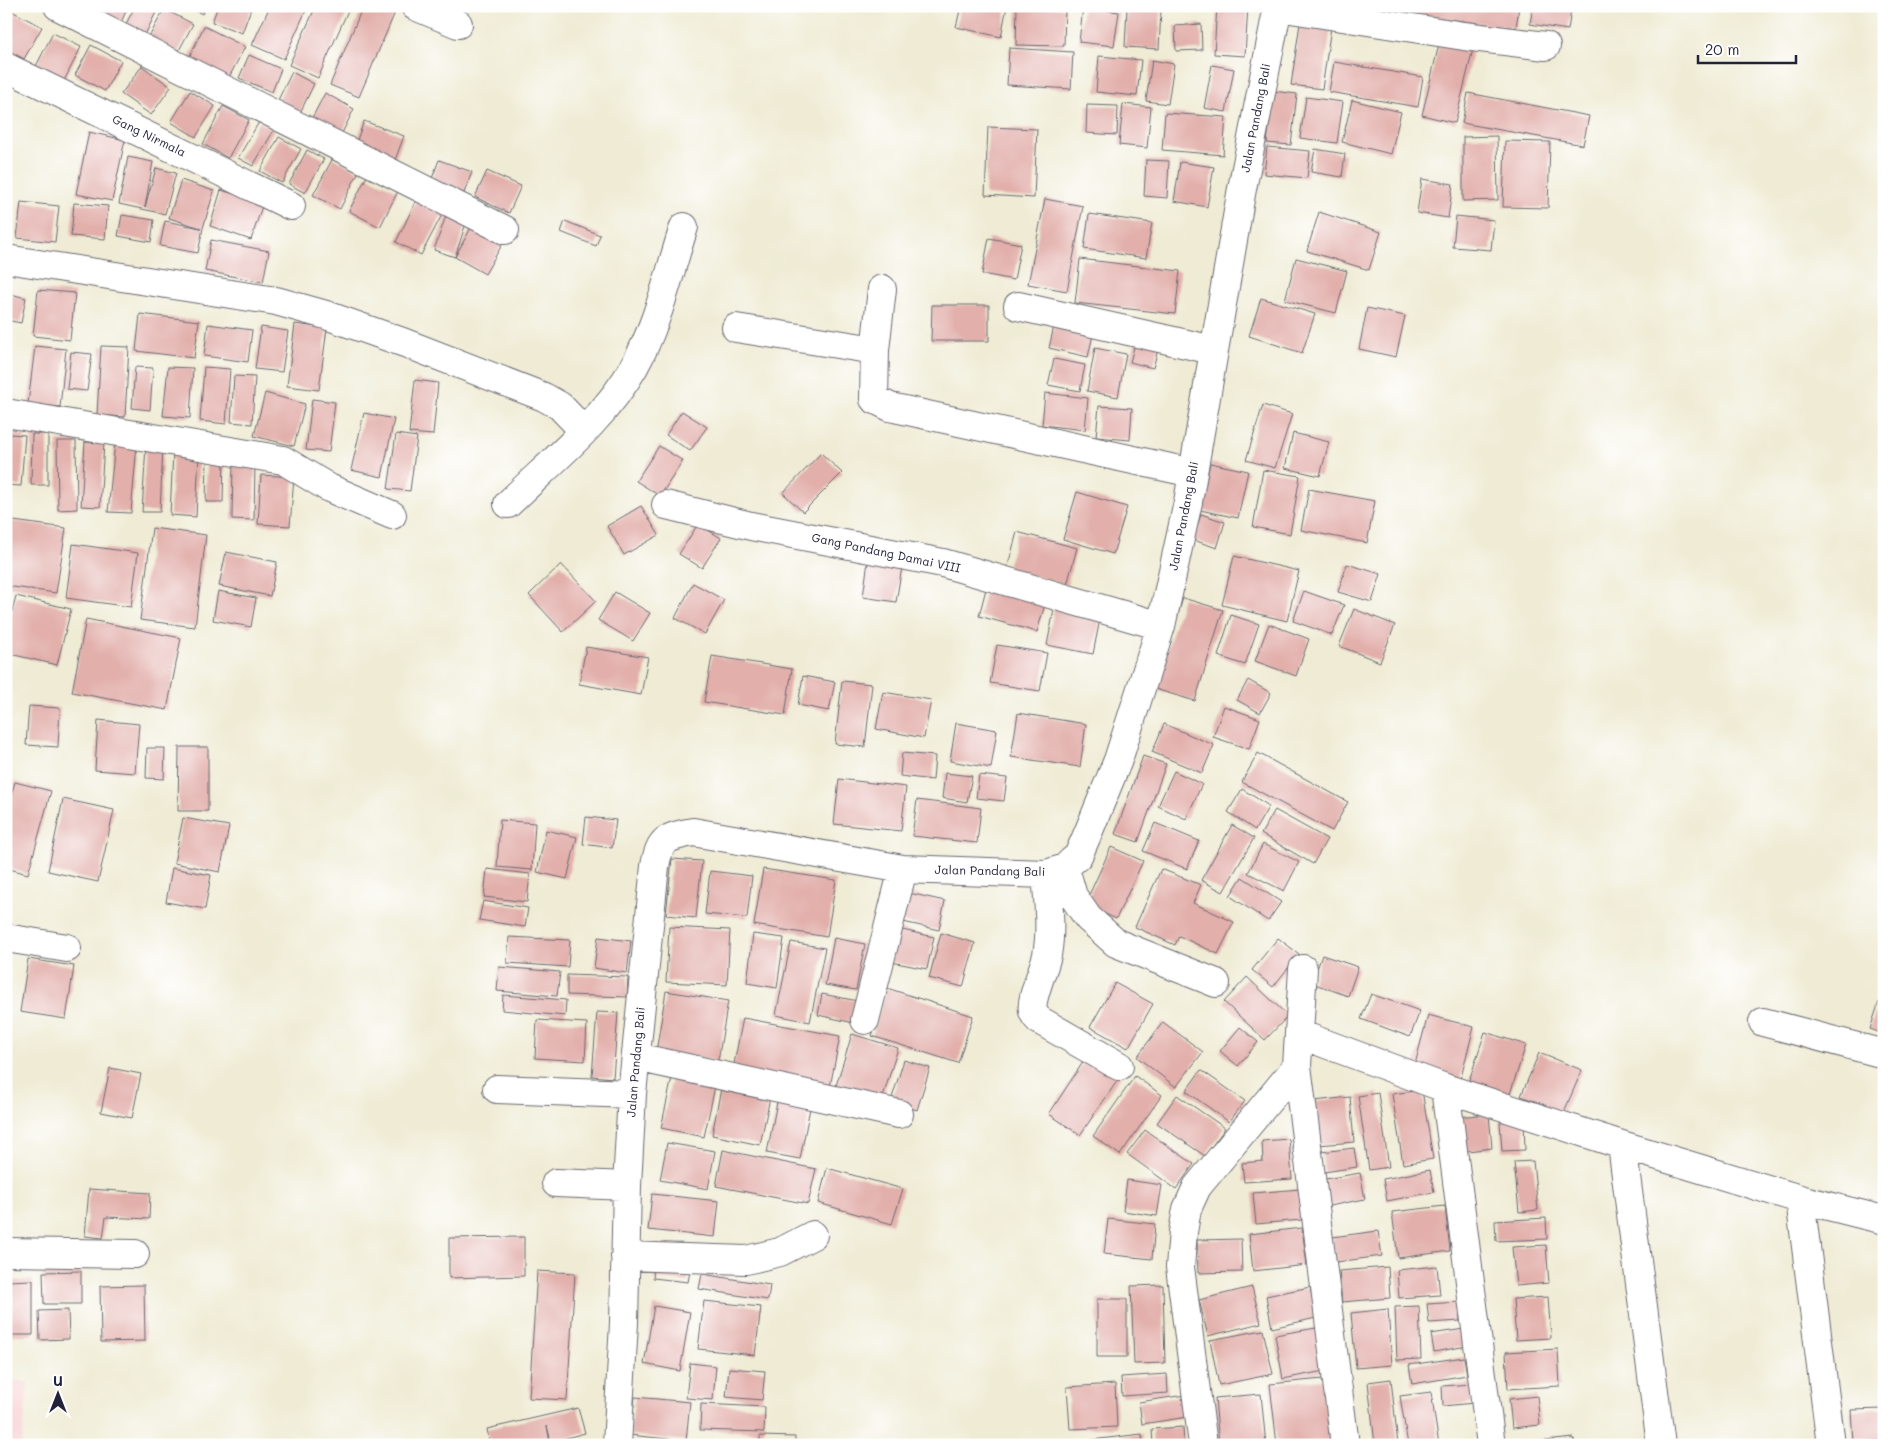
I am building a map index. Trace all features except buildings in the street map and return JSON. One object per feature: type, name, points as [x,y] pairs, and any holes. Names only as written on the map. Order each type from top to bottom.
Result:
[{"type":"street","points":[[58,6],[505,230]]},
{"type":"street","points":[[415,6],[458,24]]},
{"type":"street","points":[[1278,6],[1464,36],[1546,46]]},
{"type":"street","name":"Jalan Pandang Bali","points":[[617,1445],[632,1094],[658,850],[670,836],[693,832],[903,869],[1056,871],[1078,856],[1110,778],[1161,626],[1177,560],[1241,194],[1278,6]]},
{"type":"street","name":"Gang Nirmala","points":[[6,67],[291,206]]},
{"type":"street","points":[[508,504],[584,431],[616,394],[641,353],[684,227]]},
{"type":"street","points":[[6,259],[276,301],[326,315],[405,343],[544,397],[560,406],[584,431]]},
{"type":"street","points":[[882,289],[875,350],[874,399],[890,407],[1193,473]]},
{"type":"street","points":[[1018,306],[1213,350]]},
{"type":"street","points":[[736,328],[875,350]]},
{"type":"street","points":[[6,413],[283,460],[329,488],[392,516]]},
{"type":"street","name":"Gang Pandang Damai VIII","points":[[666,505],[751,526],[943,563],[1161,626]]},
{"type":"street","points":[[865,1020],[903,869]]},
{"type":"street","points":[[1056,871],[1088,918],[1116,943],[1216,983]]},
{"type":"street","points":[[1056,871],[1047,954],[1033,997],[1033,1012],[1039,1020],[1119,1066]]},
{"type":"street","points":[[6,938],[67,948]]},
{"type":"street","points":[[1303,969],[1297,1066],[1344,1445]]},
{"type":"street","points":[[1763,1022],[1884,1054]]},
{"type":"street","points":[[1299,1034],[1445,1088],[1622,1145],[1800,1199],[1884,1220]]},
{"type":"street","points":[[636,1056],[899,1114]]},
{"type":"street","points":[[1203,1445],[1180,1267],[1187,1209],[1197,1187],[1297,1066]]},
{"type":"street","points":[[1445,1088],[1491,1445]]},
{"type":"street","points":[[497,1089],[632,1094]]},
{"type":"street","points":[[1622,1145],[1661,1445]]},
{"type":"street","points":[[556,1183],[627,1186]]},
{"type":"street","points":[[1800,1199],[1831,1445]]},
{"type":"street","points":[[625,1256],[746,1260],[780,1252],[813,1235]]},
{"type":"street","points":[[6,1252],[135,1254]]},
{"type":"shaded area","points":[[6,1378],[28,1383],[22,1445],[6,1445]]}]
